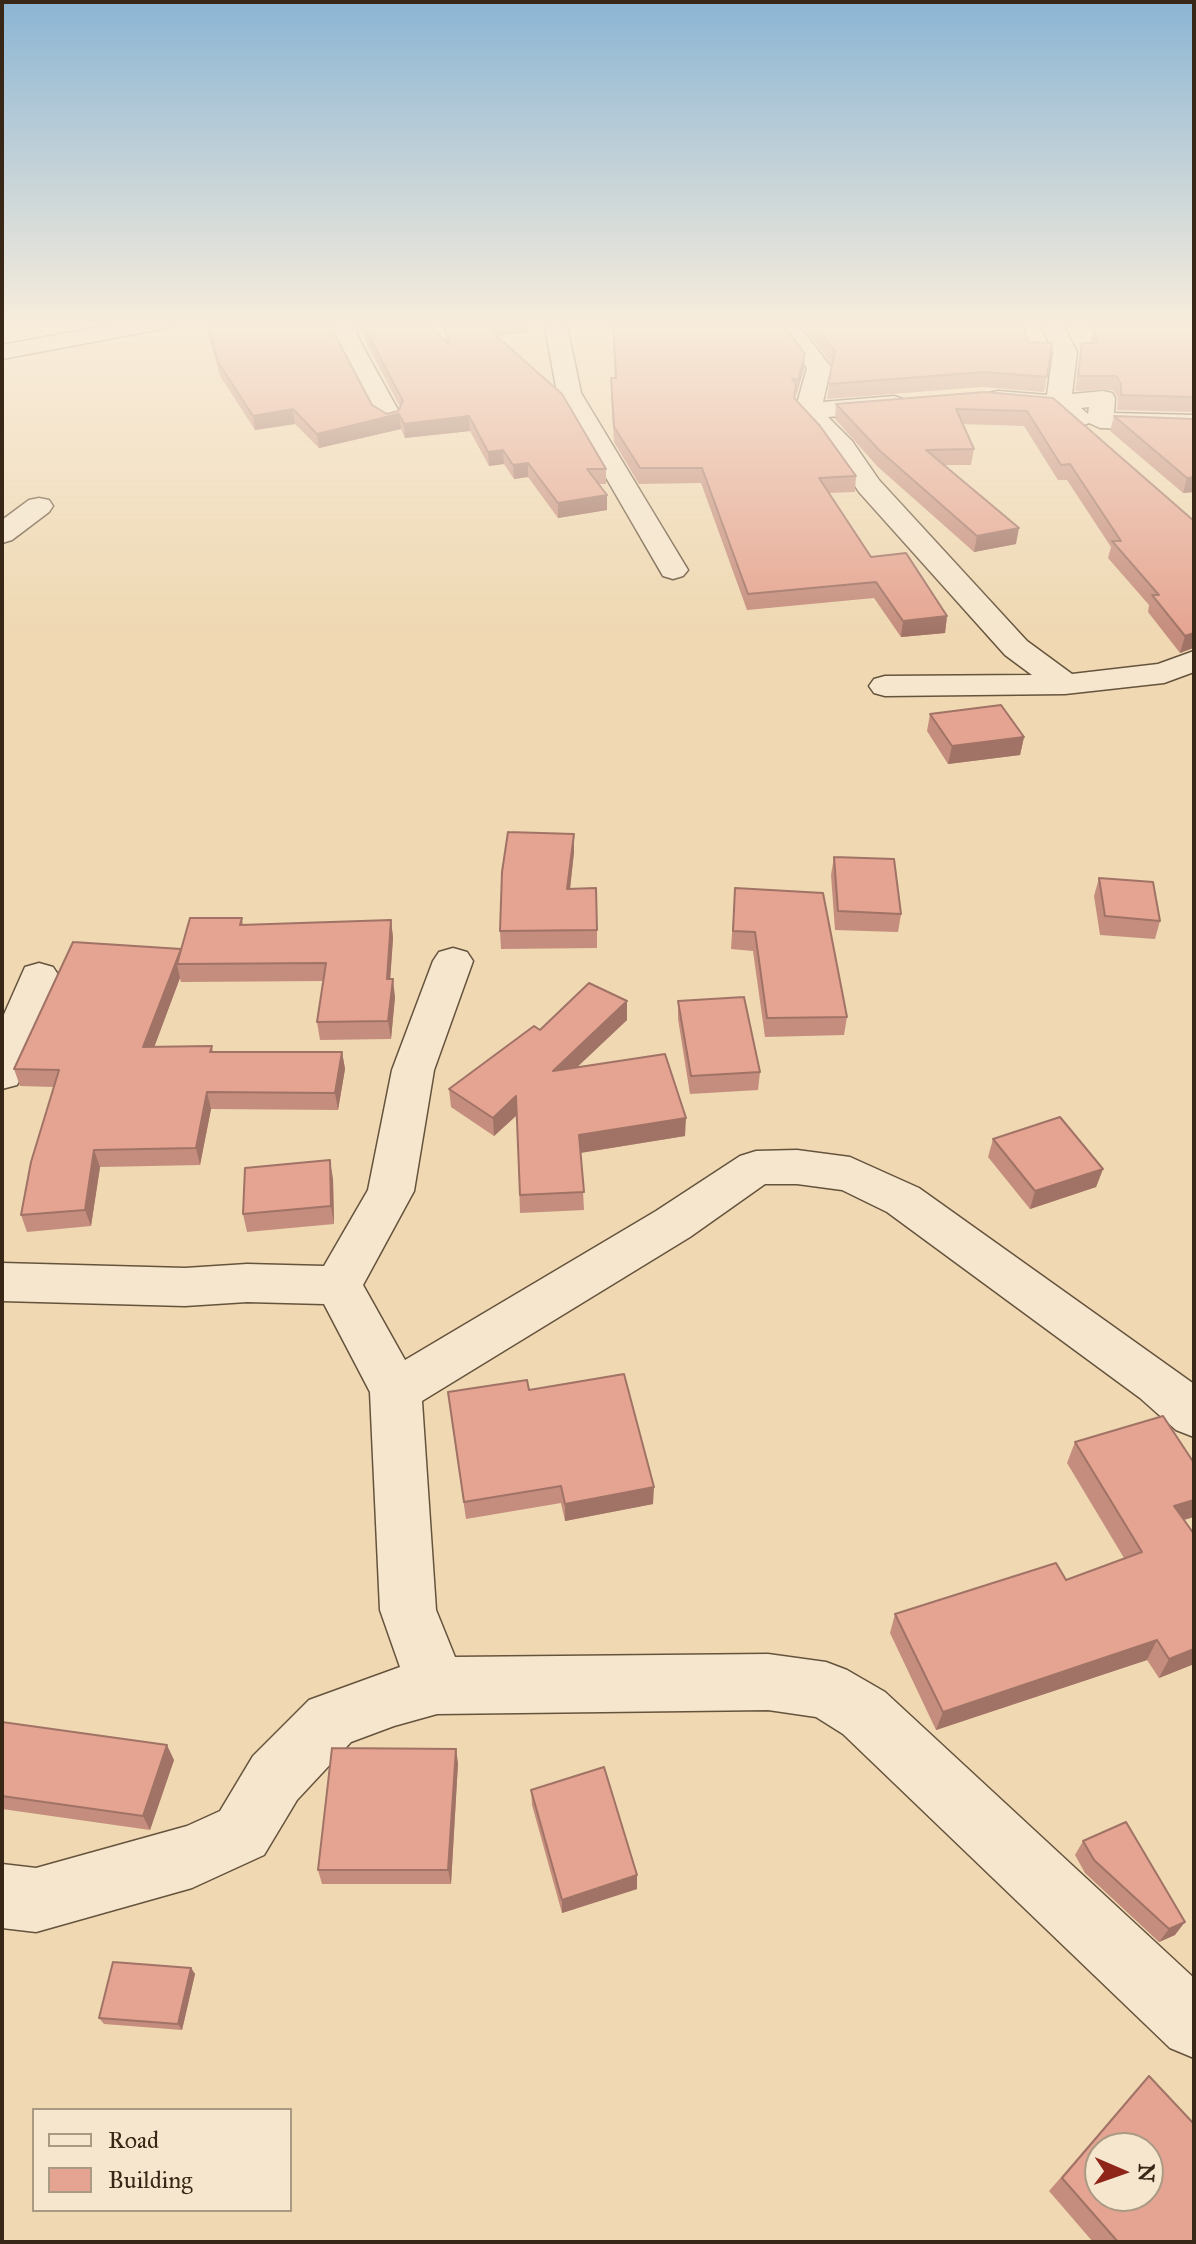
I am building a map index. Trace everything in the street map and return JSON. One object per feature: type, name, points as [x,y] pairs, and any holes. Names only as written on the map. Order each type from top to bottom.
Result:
[{"type":"street","points":[[588,426],[673,570]]},
{"type":"street","points":[[822,426],[843,447],[869,486],[1016,648],[1065,684]]},
{"type":"street","points":[[1085,426],[1106,443]]},
{"type":"street","points":[[2,534],[39,506]]},
{"type":"street","points":[[885,686],[1065,684],[1164,673],[1194,661]]},
{"type":"street","points":[[338,1285],[391,1191],[413,1070],[453,961]]},
{"type":"street","points":[[2,1074],[39,976]]},
{"type":"street","points":[[396,1391],[673,1224],[756,1168],[797,1167],[850,1174],[903,1200],[1158,1383],[1194,1415]]},
{"type":"street","points":[[2,1282],[185,1287],[247,1283],[338,1285]]},
{"type":"street","points":[[338,1285],[396,1391],[408,1610],[437,1686]]},
{"type":"street","points":[[2,1896],[36,1900],[192,1856],[242,1833],[275,1778],[330,1721],[394,1697],[437,1686],[768,1682],[826,1690],[864,1713],[1194,2024]]},
{"type":"building","points":[[309,426],[351,426],[317,434]]},
{"type":"building","points":[[474,426],[581,426],[606,469],[587,469],[607,495],[558,503],[528,463],[513,465],[503,450],[488,452]]},
{"type":"building","points":[[820,426],[856,476],[819,478],[871,557],[906,553],[947,616],[903,621],[876,582],[748,594],[702,468],[640,468],[614,427]]},
{"type":"building","points":[[856,426],[964,426],[974,449],[926,450],[1019,528],[977,536],[879,450]]},
{"type":"building","points":[[1036,426],[1085,426],[1194,521],[1194,633],[1185,636],[1152,595],[1159,595],[1112,541],[1121,541],[1070,464],[1061,465]]},
{"type":"building","points":[[1125,426],[1194,426],[1194,477],[1187,478]]},
{"type":"building","points":[[1001,705],[1024,737],[952,746],[930,714]]},
{"type":"building","points":[[508,832],[574,834],[567,889],[596,888],[597,930],[500,931],[502,872]]},
{"type":"building","points":[[834,857],[894,859],[901,914],[838,911]]},
{"type":"building","points":[[1099,878],[1153,882],[1160,921],[1105,916]]},
{"type":"building","points":[[735,888],[823,893],[847,1017],[767,1018],[755,932],[733,931]]},
{"type":"building","points":[[190,918],[242,918],[240,925],[391,920],[387,979],[393,979],[388,1021],[317,1022],[326,963],[177,964]]},
{"type":"building","points":[[73,942],[181,949],[143,1047],[212,1046],[210,1052],[342,1052],[335,1093],[207,1092],[196,1148],[94,1150],[85,1210],[21,1215],[31,1162],[59,1070],[14,1069]]},
{"type":"building","points":[[589,983],[627,1001],[553,1071],[665,1054],[686,1118],[579,1135],[584,1192],[520,1195],[516,1096],[493,1118],[449,1089],[534,1026],[540,1030]]},
{"type":"building","points":[[744,997],[760,1072],[691,1076],[678,1001]]},
{"type":"building","points":[[1060,1117],[1103,1169],[1035,1191],[993,1139]]},
{"type":"building","points":[[330,1160],[331,1206],[243,1214],[245,1168]]},
{"type":"building","points":[[624,1374],[654,1487],[565,1504],[561,1486],[464,1502],[448,1392],[527,1380],[529,1390]]},
{"type":"building","points":[[1163,1416],[1194,1463],[1194,1500],[1174,1506],[1194,1534],[1194,1649],[1169,1659],[1157,1640],[943,1712],[895,1614],[1056,1563],[1066,1580],[1142,1552],[1075,1442]]},
{"type":"building","points":[[2,1722],[167,1745],[143,1816],[2,1796]]},
{"type":"building","points":[[332,1748],[456,1749],[448,1870],[318,1870]]},
{"type":"building","points":[[604,1767],[637,1875],[562,1900],[531,1790]]},
{"type":"building","points":[[1126,1822],[1185,1922],[1169,1929],[1094,1860],[1083,1841]]},
{"type":"building","points":[[113,1962],[191,1968],[178,2024],[99,2018]]},
{"type":"building","points":[[1149,2076],[1194,2124],[1194,2242],[1118,2242],[1092,2212],[1164,2212],[1164,2132],[1101,2132]]},
{"type":"building","points":[[1084,2152],[1084,2203],[1062,2178]]}]
